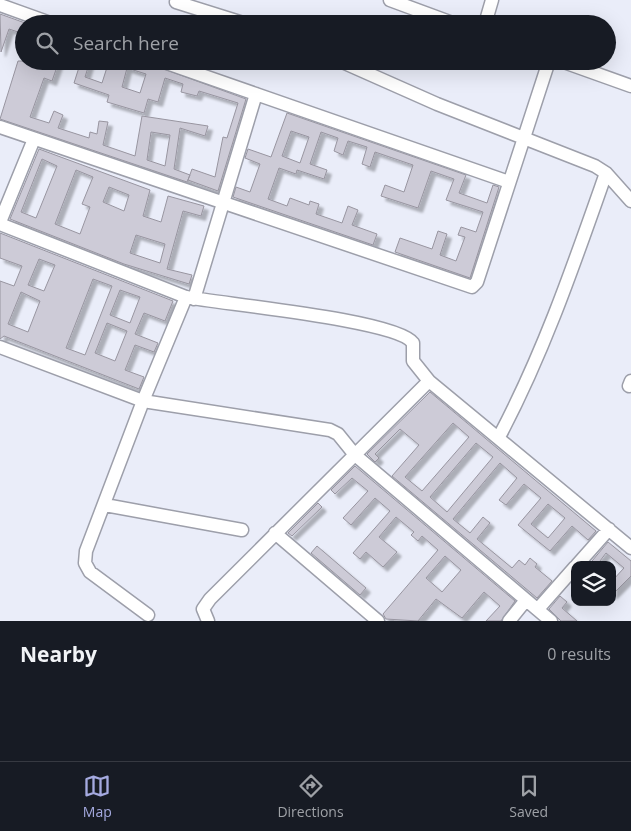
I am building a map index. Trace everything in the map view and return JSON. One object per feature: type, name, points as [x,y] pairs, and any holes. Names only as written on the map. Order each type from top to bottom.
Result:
[{"type":"street","points":[[390,0],[431,15]]},
{"type":"street","points":[[488,15],[492,0]]},
{"type":"street","points":[[176,2],[217,15]]},
{"type":"street","points":[[0,6],[26,15]]},
{"type":"street","points":[[188,70],[509,182]]},
{"type":"street","points":[[361,70],[438,104],[595,166],[606,173],[631,201]]},
{"type":"street","points":[[0,127],[472,287],[477,282],[546,70]]},
{"type":"street","points":[[586,70],[631,86]]},
{"type":"street","points":[[148,615],[90,572],[85,563],[86,551],[143,401],[190,298],[256,94]]},
{"type":"street","points":[[34,139],[0,223],[190,298],[308,313],[386,329],[410,340],[413,347],[413,361],[429,381],[631,548]]},
{"type":"street","points":[[498,437],[526,386],[558,310],[606,173]]},
{"type":"street","points":[[0,347],[143,401],[320,427],[338,434],[355,455],[551,621]]},
{"type":"street","points":[[208,621],[204,613],[204,605],[429,381]]},
{"type":"street","points":[[104,505],[242,530]]},
{"type":"street","points":[[580,561],[609,529]]},
{"type":"street","points":[[275,533],[378,621]]},
{"type":"street","points":[[538,609],[571,572]]},
{"type":"street","points":[[508,621],[526,600]]},
{"type":"building","points":[[0,14],[15,19],[15,31],[9,29],[1,52]]},
{"type":"building","points":[[15,70],[56,70],[52,81],[44,78],[30,117],[49,123],[54,111],[63,115],[58,128],[89,138],[90,132],[97,134],[99,121],[108,122],[103,145],[135,156],[142,116],[208,126],[205,136],[180,128],[174,169],[190,175],[187,182],[0,119]],"holes":[[[151,132],[170,135],[165,166],[147,160]]]},
{"type":"building","points":[[78,70],[87,70],[85,77],[102,83],[106,70],[126,70],[122,87],[140,93],[146,74],[133,70],[167,70],[246,99],[218,191],[188,180],[192,169],[215,177],[223,137],[227,138],[238,103],[199,91],[197,96],[181,92],[183,84],[165,78],[158,102],[148,99],[144,113],[107,102],[109,95],[74,83]]},
{"type":"building","points":[[287,113],[466,175],[459,193],[487,203],[493,185],[499,187],[470,278],[395,252],[400,238],[432,249],[438,231],[447,234],[440,255],[456,261],[465,237],[458,235],[461,227],[476,232],[483,212],[446,200],[454,179],[431,171],[418,208],[381,196],[385,185],[404,192],[413,165],[375,152],[370,167],[362,164],[367,147],[348,141],[343,155],[334,151],[338,138],[321,132],[310,164],[327,170],[324,179],[297,170],[296,174],[279,168],[268,199],[287,206],[290,198],[309,205],[310,201],[319,204],[316,214],[342,223],[348,206],[358,210],[352,225],[377,234],[373,245],[233,197],[236,187],[250,192],[260,164],[245,158],[248,149],[271,157]],"holes":[[[291,131],[309,137],[300,163],[282,156]]]},
{"type":"building","points":[[39,149],[150,190],[143,216],[161,222],[168,196],[204,206],[201,216],[183,211],[167,269],[192,275],[189,284],[124,264],[10,219]],"holes":[[[42,159],[57,166],[36,218],[21,212]],[[76,170],[93,177],[82,204],[90,207],[80,234],[55,224]],[[109,187],[129,195],[124,211],[103,202]],[[136,235],[165,244],[160,263],[130,253]]]},
{"type":"building","points":[[0,233],[173,301],[165,321],[144,313],[135,334],[158,343],[154,352],[135,345],[125,370],[144,377],[139,389],[4,336],[0,339],[0,281],[14,286],[22,266],[0,258]],"holes":[[[39,259],[55,265],[44,291],[28,285]],[[93,279],[112,286],[85,355],[66,348]],[[120,290],[140,297],[130,323],[110,315]],[[21,292],[40,301],[28,332],[8,324]],[[107,323],[127,331],[115,361],[95,353]]]},
{"type":"building","points":[[430,392],[596,531],[588,540],[572,526],[550,551],[518,525],[541,498],[524,484],[506,505],[499,500],[517,478],[500,463],[453,519],[470,533],[483,517],[490,523],[477,539],[512,568],[519,560],[525,565],[530,558],[537,564],[535,567],[552,581],[537,598],[392,476],[419,445],[400,429],[375,454],[379,458],[375,462],[367,454]],"holes":[[[453,423],[469,437],[422,491],[405,477]],[[476,443],[493,457],[447,512],[430,497]],[[548,504],[565,518],[548,538],[531,524]]]},
{"type":"building","points":[[355,466],[515,601],[501,621],[486,621],[500,606],[484,592],[462,618],[436,599],[418,621],[386,619],[383,614],[438,550],[422,536],[418,541],[411,535],[414,532],[396,517],[379,537],[397,552],[383,567],[366,552],[360,559],[353,553],[390,511],[375,498],[351,525],[343,518],[368,491],[352,478],[335,494],[331,490]],"holes":[[[445,556],[461,570],[442,592],[426,578]]]},
{"type":"building","points":[[318,503],[322,507],[292,536],[288,533]]},
{"type":"building","points":[[608,542],[631,561],[631,576],[616,591],[616,577],[624,568],[606,553],[600,561],[592,561]]},
{"type":"building","points":[[317,546],[366,588],[360,595],[311,553]]},
{"type":"building","points":[[560,596],[567,602],[562,608],[577,621],[561,621],[549,609]]}]
